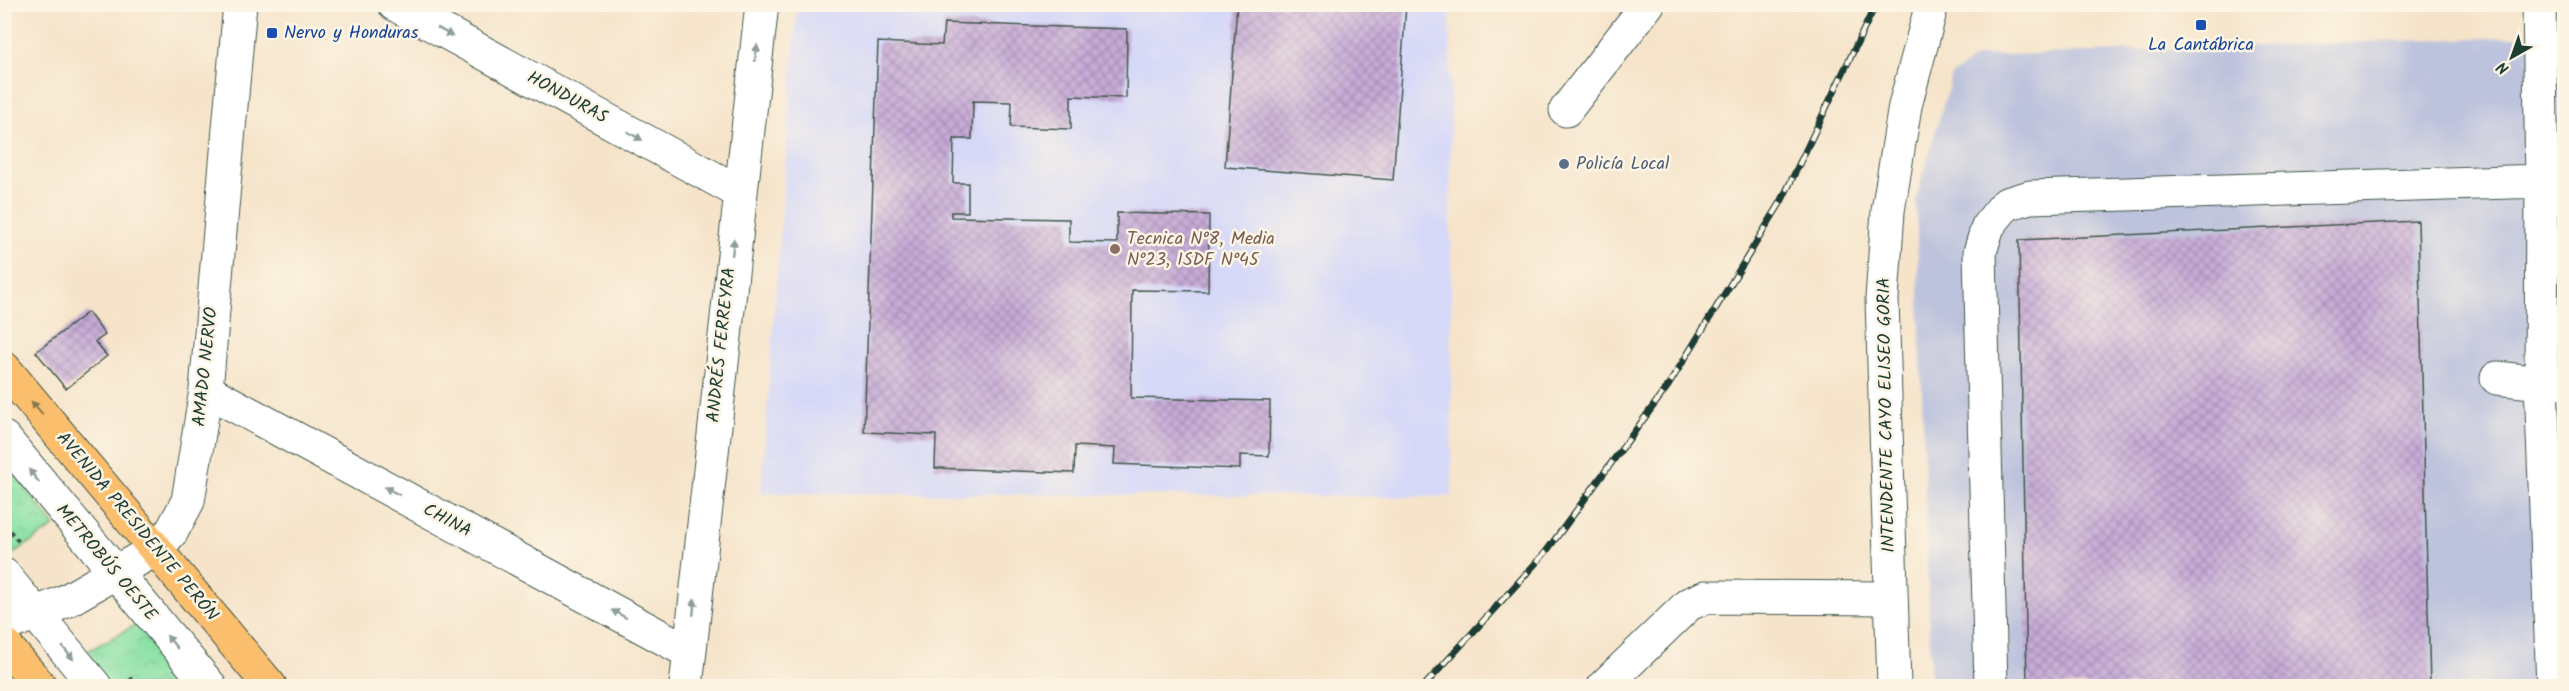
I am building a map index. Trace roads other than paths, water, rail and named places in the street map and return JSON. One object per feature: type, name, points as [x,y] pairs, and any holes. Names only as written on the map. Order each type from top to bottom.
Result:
[{"type":"main road","name":"AVENIDA PRESIDENTE PERÓN","points":[[4,368],[270,687]]},
{"type":"main road","points":[[4,644],[40,687]]},
{"type":"street","name":"AMADO NERVO","points":[[4,626],[66,601],[156,549],[172,531],[188,501],[206,390],[240,4]]},
{"type":"street","name":"HONDURAS","points":[[394,4],[739,192]]},
{"type":"street","name":"ANDRÉS FERREYRA","points":[[686,687],[739,192],[762,4]]},
{"type":"street","points":[[1566,110],[1648,4]]},
{"type":"street","name":"INTENDENTE CAYO ELISEO GORIA","points":[[1894,687],[1882,299],[1888,211],[1905,106],[1932,4]]},
{"type":"street","points":[[2539,4],[2542,181],[2553,382],[2553,687]]},
{"type":"street","points":[[1990,687],[1980,252],[1988,226],[2006,204],[2030,197],[2542,181]]},
{"type":"street","points":[[2496,378],[2553,382]]},
{"type":"street","name":"CHINA","points":[[206,390],[689,652]]},
{"type":"street","name":"METROBÚS OESTE","points":[[4,438],[210,687]]},
{"type":"street","points":[[4,575],[95,687]]},
{"type":"street","points":[[1604,687],[1689,604],[1706,597],[1891,598]]},
{"type":"railway","points":[[1424,686],[1545,553],[1668,386],[1781,202],[1876,4]]},
{"type":"place","name":"La Cantábrica","points":[[2201,25]]},
{"type":"place","name":"Nervo y Honduras","points":[[272,33]]},
{"type":"place","name":"Policía Local","points":[[1564,164]]},
{"type":"place","name":"Tecnica N°8, Media N°23, ISDF N°45","points":[[1115,249]]}]
